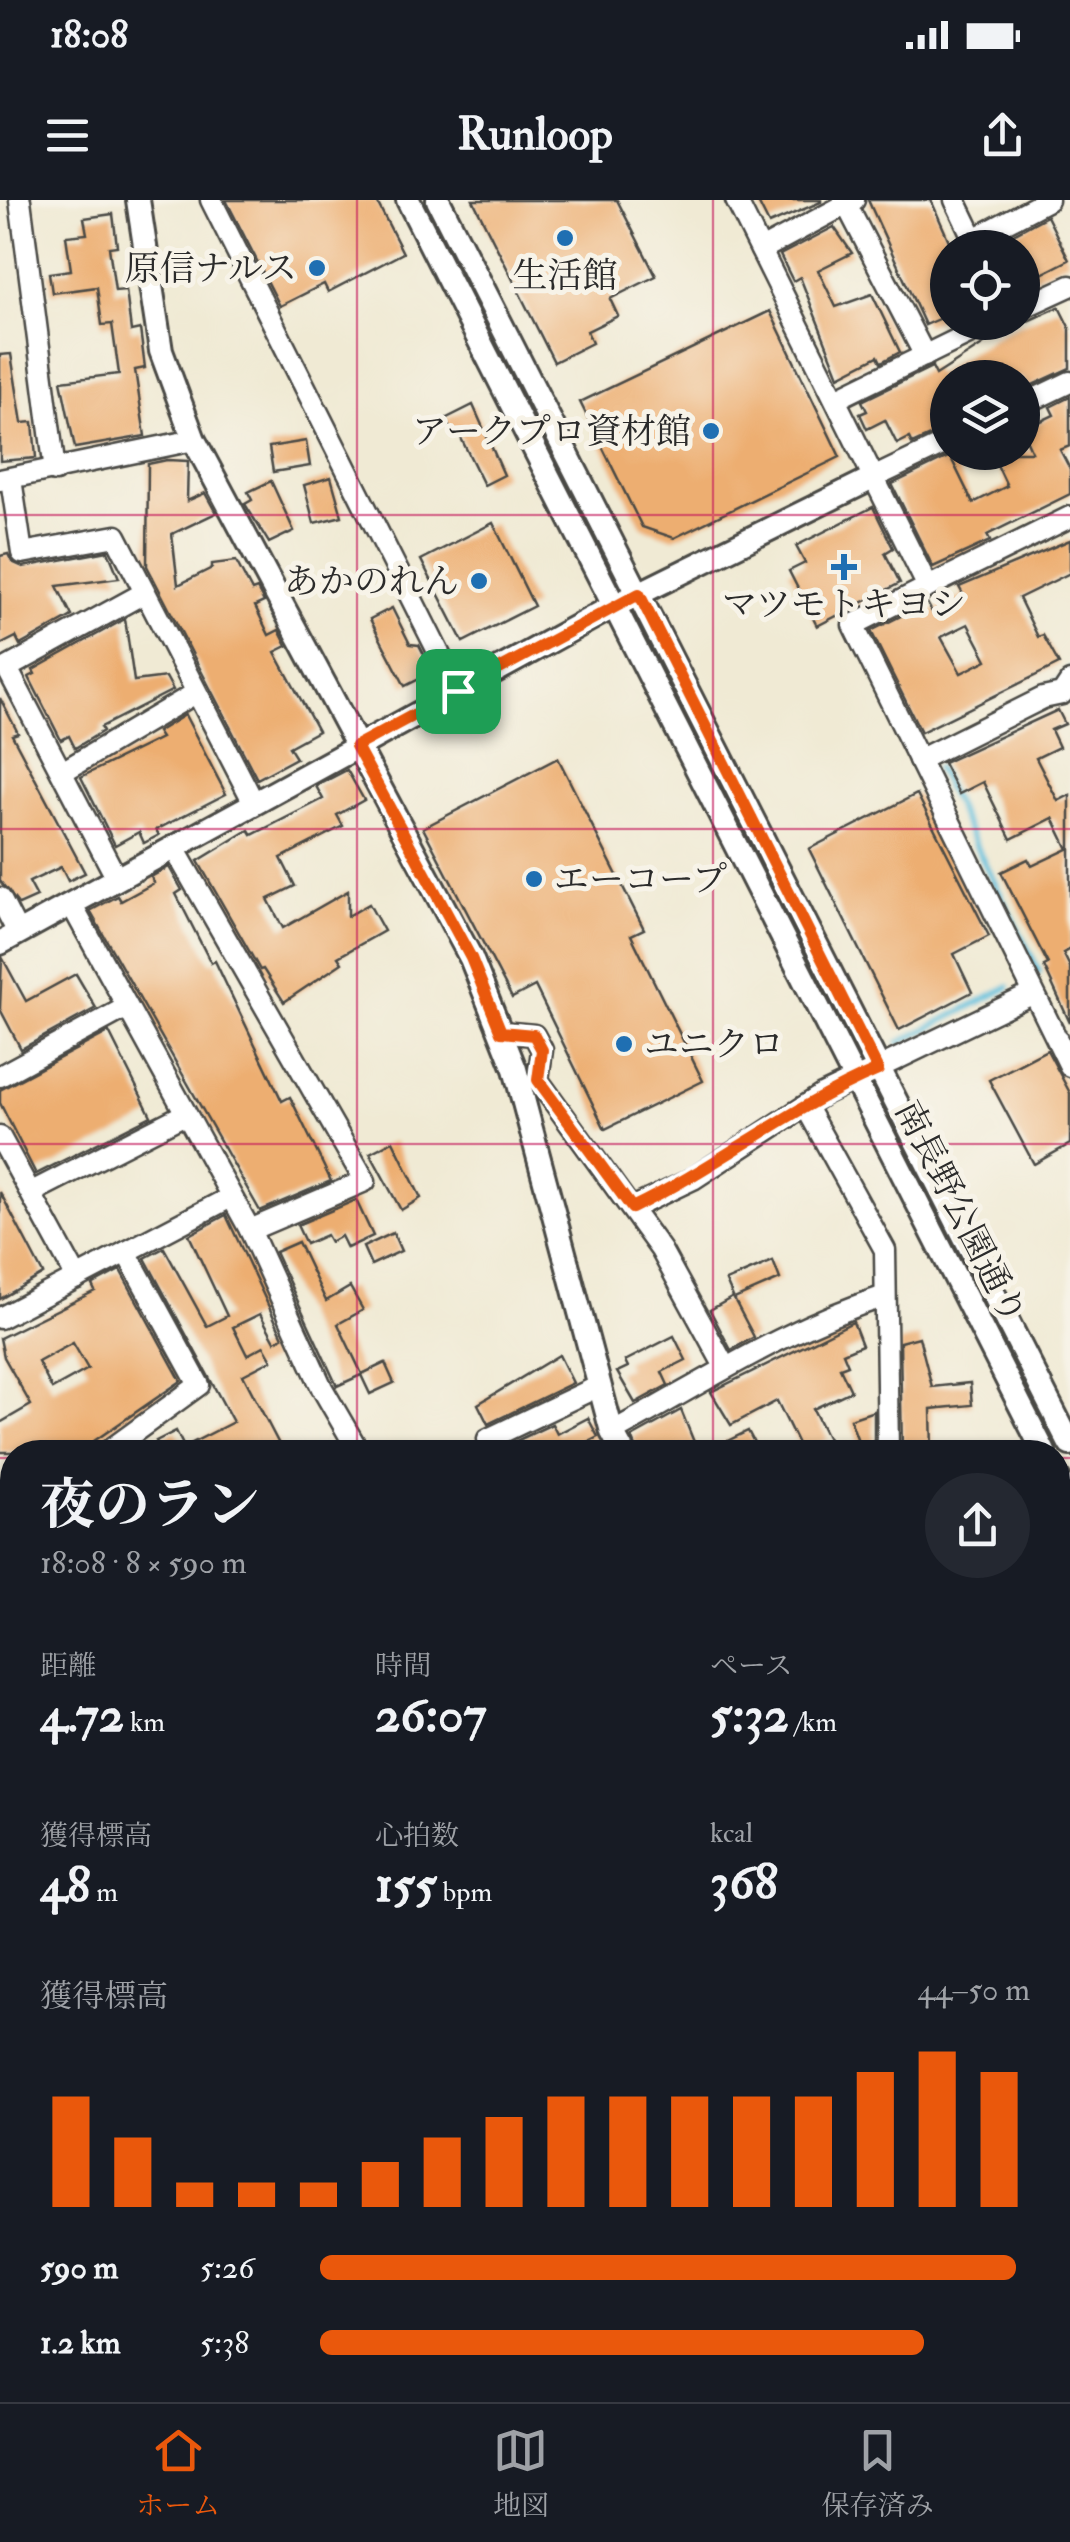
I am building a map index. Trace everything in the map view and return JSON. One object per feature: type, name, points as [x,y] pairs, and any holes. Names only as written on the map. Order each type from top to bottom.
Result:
[{"type":"street","points":[[20,200],[55,471]]},
{"type":"street","points":[[138,200],[160,351],[194,440],[471,958],[501,1032],[598,1386],[617,1440]]},
{"type":"street","points":[[210,200],[458,691]]},
{"type":"street","name":"南長野公園通り","points":[[408,200],[1037,1440]]},
{"type":"street","name":"南長野公園通り","points":[[438,200],[1067,1440]]},
{"type":"street","points":[[736,200],[928,587]]},
{"type":"street","points":[[955,200],[970,230]]},
{"type":"street","points":[[998,230],[1048,200]]},
{"type":"street","points":[[761,250],[848,201],[924,356]]},
{"type":"street","points":[[1040,300],[1070,286]]},
{"type":"street","points":[[836,399],[956,340]]},
{"type":"street","points":[[1040,396],[1070,382]]},
{"type":"street","points":[[194,440],[5,479],[22,553],[116,536],[194,694],[254,803]]},
{"type":"street","points":[[0,898],[9,938],[614,606],[930,451]]},
{"type":"street","points":[[1070,518],[853,626],[1070,1066]]},
{"type":"street","points":[[117,878],[7,668],[144,593]]},
{"type":"street","points":[[62,772],[194,694]]},
{"type":"street","points":[[919,760],[1044,698],[1067,695]]},
{"type":"street","points":[[174,848],[365,1181],[250,1230]]},
{"type":"street","points":[[70,904],[250,1230],[322,1388],[352,1440]]},
{"type":"street","points":[[632,1208],[693,1178],[854,1080],[1032,994]]},
{"type":"street","points":[[0,1076],[127,1007]]},
{"type":"street","points":[[501,1032],[534,1035],[542,1050],[538,1080],[661,1250],[724,1365]]},
{"type":"street","points":[[806,1107],[885,1250],[888,1440]]},
{"type":"street","points":[[32,1192],[185,1114]]},
{"type":"street","points":[[0,1137],[76,1278]]},
{"type":"street","points":[[0,1318],[231,1196]]},
{"type":"street","points":[[123,1440],[198,1385],[126,1252]]},
{"type":"street","points":[[621,1440],[724,1365],[821,1316],[885,1296]]},
{"type":"street","points":[[488,1440],[598,1386]]},
{"type":"street","points":[[1015,2402],[1024,2402]]},
{"type":"building","name":"原信ナルス","points":[[226,200],[376,200],[403,253],[328,292],[324,284],[280,306]]},
{"type":"building","name":"生活館","points":[[473,200],[617,200],[656,276],[610,299],[618,316],[587,331],[592,343],[554,362]]},
{"type":"building","points":[[757,200],[821,200],[821,202],[769,224]]},
{"type":"building","points":[[868,200],[931,200],[944,230],[930,230],[930,323],[925,325]]},
{"type":"building","points":[[113,214],[117,246],[109,247],[115,291],[126,290],[131,331],[140,329],[145,368],[135,370],[145,436],[75,448],[61,381],[119,374],[112,324],[102,325],[97,287],[52,293],[49,273],[71,270],[66,236],[87,234],[84,218]]},
{"type":"building","points":[[1047,216],[1069,260],[1040,275],[1040,230],[1021,230]]},
{"type":"building","points":[[834,227],[852,253],[818,270],[836,307],[872,294],[900,352],[881,362],[878,356],[839,376],[800,277],[793,281],[780,255]]},
{"type":"building","points":[[1059,307],[1070,329],[1070,368],[1040,382],[1040,360],[959,360],[990,340],[1040,340],[1040,316]]},
{"type":"building","name":"アークプロ資材館","points":[[770,311],[840,457],[674,538],[642,527],[580,402]]},
{"type":"building","points":[[11,354],[22,423],[33,422],[36,458],[0,461],[0,355]]},
{"type":"building","points":[[930,368],[930,436],[912,444],[909,438],[897,444],[885,420],[867,429],[860,414],[867,411],[862,401]]},
{"type":"building","points":[[1070,397],[1070,446],[1060,450],[1070,469],[1070,494],[987,535],[990,541],[933,567],[892,484],[930,466],[930,470],[957,470],[973,503],[1007,486],[999,470],[1040,470],[1040,422],[1054,415],[1050,407]]},
{"type":"building","points":[[473,405],[504,475],[484,485],[458,432],[453,434],[445,419]]},
{"type":"building","points":[[306,441],[310,466],[273,472],[269,447]]},
{"type":"building","points":[[188,461],[187,501],[205,493],[216,513],[172,534],[178,585],[212,568],[212,564],[236,561],[252,591],[257,589],[264,602],[255,606],[269,635],[279,630],[287,646],[275,652],[318,731],[289,747],[296,758],[257,779],[147,566],[148,464]]},
{"type":"building","points":[[331,477],[342,516],[314,523],[304,485]]},
{"type":"building","points":[[271,481],[294,531],[269,543],[245,504],[252,500],[248,492]]},
{"type":"building","name":"マツモトキヨシ","points":[[873,507],[893,548],[885,553],[900,583],[817,626],[789,571],[805,563],[796,546]]},
{"type":"building","points":[[493,523],[534,606],[463,642],[421,560]]},
{"type":"building","points":[[1070,540],[1070,573],[1019,598],[1038,637],[1043,635],[1059,664],[921,732],[871,631],[927,603],[932,612],[964,596],[959,587]],"holes":[[[968,624],[987,660],[961,673],[941,637]]]},
{"type":"building","points":[[108,551],[119,578],[57,586],[72,616],[20,645],[16,637],[0,645],[0,556],[8,554],[12,562],[23,567]]},
{"type":"building","points":[[392,608],[410,644],[419,645],[433,672],[405,686],[370,619]]},
{"type":"building","points":[[125,619],[134,681],[166,677],[173,690],[101,727],[103,731],[75,748],[69,736],[61,740],[29,677],[35,674],[33,670]]},
{"type":"building","points":[[0,698],[18,733],[12,735],[85,873],[68,881],[61,867],[29,882],[37,897],[19,905],[0,881]]},
{"type":"building","points":[[1058,710],[1065,724],[1051,730],[1059,747],[1036,758],[1058,801],[1070,795],[1070,949],[1063,953],[1070,967],[1070,1023],[1044,966],[1048,964],[1001,872],[1028,859],[1032,866],[1068,849],[1053,818],[1011,839],[983,782],[959,794],[943,763]]},
{"type":"building","points":[[185,715],[226,794],[156,830],[159,835],[144,843],[139,832],[115,845],[81,777],[161,738],[157,732]]},
{"type":"building","name":"エーコープ","points":[[558,758],[644,929],[631,935],[703,1081],[605,1129],[535,986],[512,998],[423,828]]},
{"type":"building","points":[[347,770],[364,800],[337,815],[343,826],[281,858],[295,886],[268,899],[283,928],[348,891],[348,916],[369,904],[384,931],[338,957],[342,963],[284,1002],[260,970],[198,861],[249,830],[252,835],[323,799],[316,786]]},
{"type":"building","points":[[917,794],[989,936],[954,954],[972,992],[899,1030],[809,849]]},
{"type":"building","points":[[169,867],[182,890],[176,894],[211,963],[215,961],[282,1101],[290,1097],[331,1181],[260,1211],[90,911],[118,896],[121,901],[154,883],[151,877]]},
{"type":"building","points":[[2,957],[26,1001],[76,974],[96,1008],[21,1049],[0,1009]]},
{"type":"building","points":[[109,1032],[151,1116],[36,1174],[0,1103],[0,1090]]},
{"type":"building","points":[[1047,1050],[1070,1093],[1070,1144],[1034,1164],[989,1080]]},
{"type":"building","points":[[393,1141],[421,1198],[401,1210],[370,1153]]},
{"type":"building","points":[[0,1192],[43,1274],[0,1299]]},
{"type":"building","points":[[356,1200],[373,1236],[347,1248],[341,1236],[330,1242],[326,1235],[306,1244],[297,1225]]},
{"type":"building","points":[[226,1215],[283,1337],[275,1341],[260,1314],[233,1327],[247,1355],[264,1346],[272,1360],[243,1375],[277,1440],[198,1440],[233,1422],[145,1258],[164,1248],[207,1326],[227,1316],[189,1235]]},
{"type":"building","points":[[393,1233],[401,1251],[371,1265],[363,1247]]},
{"type":"building","points":[[298,1242],[326,1301],[350,1287],[363,1310],[338,1324],[362,1374],[385,1363],[394,1383],[370,1394],[361,1375],[337,1386],[275,1252]]},
{"type":"building","points":[[773,1261],[780,1279],[734,1299],[754,1337],[731,1350],[710,1310],[733,1297],[726,1281]]},
{"type":"building","points":[[120,1270],[181,1381],[95,1440],[0,1440],[0,1423],[31,1405],[4,1357],[0,1338],[95,1291],[92,1285]],"holes":[[[73,1343],[88,1369],[52,1389],[38,1362]]]},
{"type":"building","points":[[853,1322],[862,1345],[843,1353],[848,1365],[840,1368],[851,1391],[813,1409],[826,1440],[796,1440],[777,1401],[731,1425],[711,1392]]},
{"type":"building","points":[[674,1336],[686,1360],[662,1372],[668,1385],[635,1403],[617,1372],[628,1367],[625,1361]]},
{"type":"building","points":[[919,1337],[932,1387],[970,1383],[972,1405],[931,1409],[932,1440],[902,1440],[900,1342]]},
{"type":"building","points":[[559,1355],[573,1383],[488,1424],[478,1404]]},
{"type":"building","points":[[681,1410],[693,1440],[633,1440],[632,1437]]},
{"type":"building","points":[[874,1411],[874,1440],[858,1440],[850,1419]]},
{"type":"building","points":[[588,1418],[598,1437],[519,1440],[552,1424],[557,1434]]},
{"type":"building","points":[[176,1431],[180,1440],[158,1440]]},
{"type":"building","points":[[748,1431],[753,1440],[730,1440]]},
{"type":"waterway","points":[[1039,690],[1063,679],[1070,669]]},
{"type":"waterway","points":[[937,768],[1039,972]]},
{"type":"waterway","points":[[899,1043],[1008,987]]},
{"type":"place","name":"生活館","points":[[565,238]]},
{"type":"place","name":"原信ナルス","points":[[317,268]]},
{"type":"place","name":"アークプロ資材館","points":[[711,431]]},
{"type":"place","name":"マツモトキヨシ","points":[[844,567]]},
{"type":"place","name":"あかのれん","points":[[479,581]]},
{"type":"place","name":"エーコープ","points":[[534,879]]},
{"type":"place","name":"ユニクロ","points":[[624,1044]]},
{"type":"route","points":[[639,594],[878,1070],[822,1095],[693,1178],[632,1208],[538,1080],[542,1050],[534,1035],[501,1032],[471,958],[356,746],[458,691],[639,594]]}]
